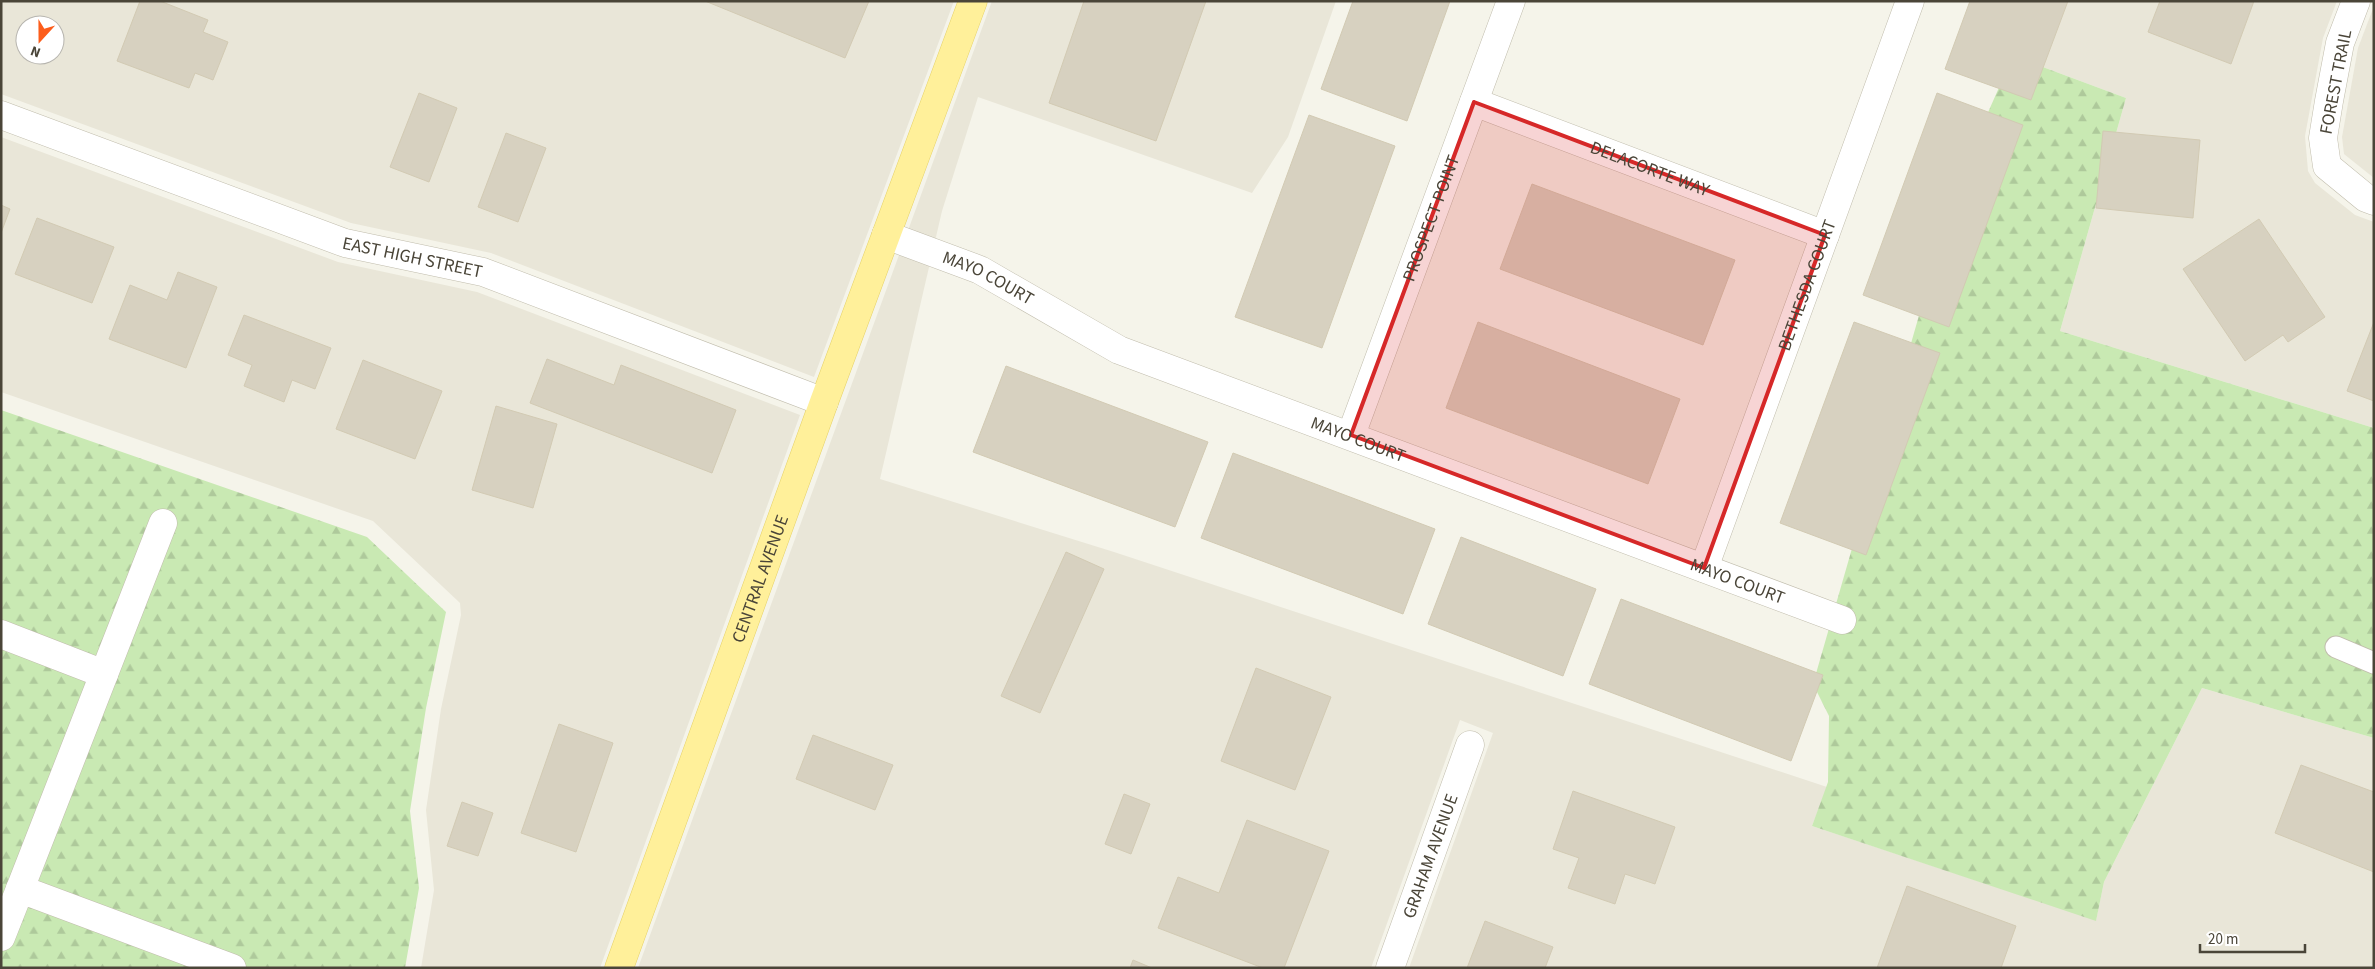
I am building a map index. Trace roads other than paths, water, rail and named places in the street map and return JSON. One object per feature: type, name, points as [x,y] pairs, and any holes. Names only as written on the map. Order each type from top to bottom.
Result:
[{"type":"main road","name":"CENTRAL AVENUE","points":[[619,968],[824,402],[973,1]]},
{"type":"street","name":"PROSPECT POINT","points":[[1351,435],[1511,1]]},
{"type":"street","name":"BETHESDA COURT","points":[[1704,568],[1910,1]]},
{"type":"street","name":"FOREST TRAIL","points":[[2356,1],[2340,43],[2323,138],[2327,166],[2366,198],[2374,201]]},
{"type":"street","name":"DELACORTE WAY","points":[[1474,102],[1825,235]]},
{"type":"street","name":"EAST HIGH STREET","points":[[1,115],[345,243],[483,272],[824,402]]},
{"type":"street","name":"MAYO COURT","points":[[886,235],[980,270],[1119,350],[1351,435],[1842,620]]},
{"type":"street","points":[[1,937],[163,522]]},
{"type":"street","points":[[1,634],[104,674]]},
{"type":"street","name":"GRAHAM AVENUE","points":[[1390,968],[1470,746]]},
{"type":"street","points":[[20,889],[232,968]]},
{"type":"lane","points":[[2336,647],[2374,663]]}]
